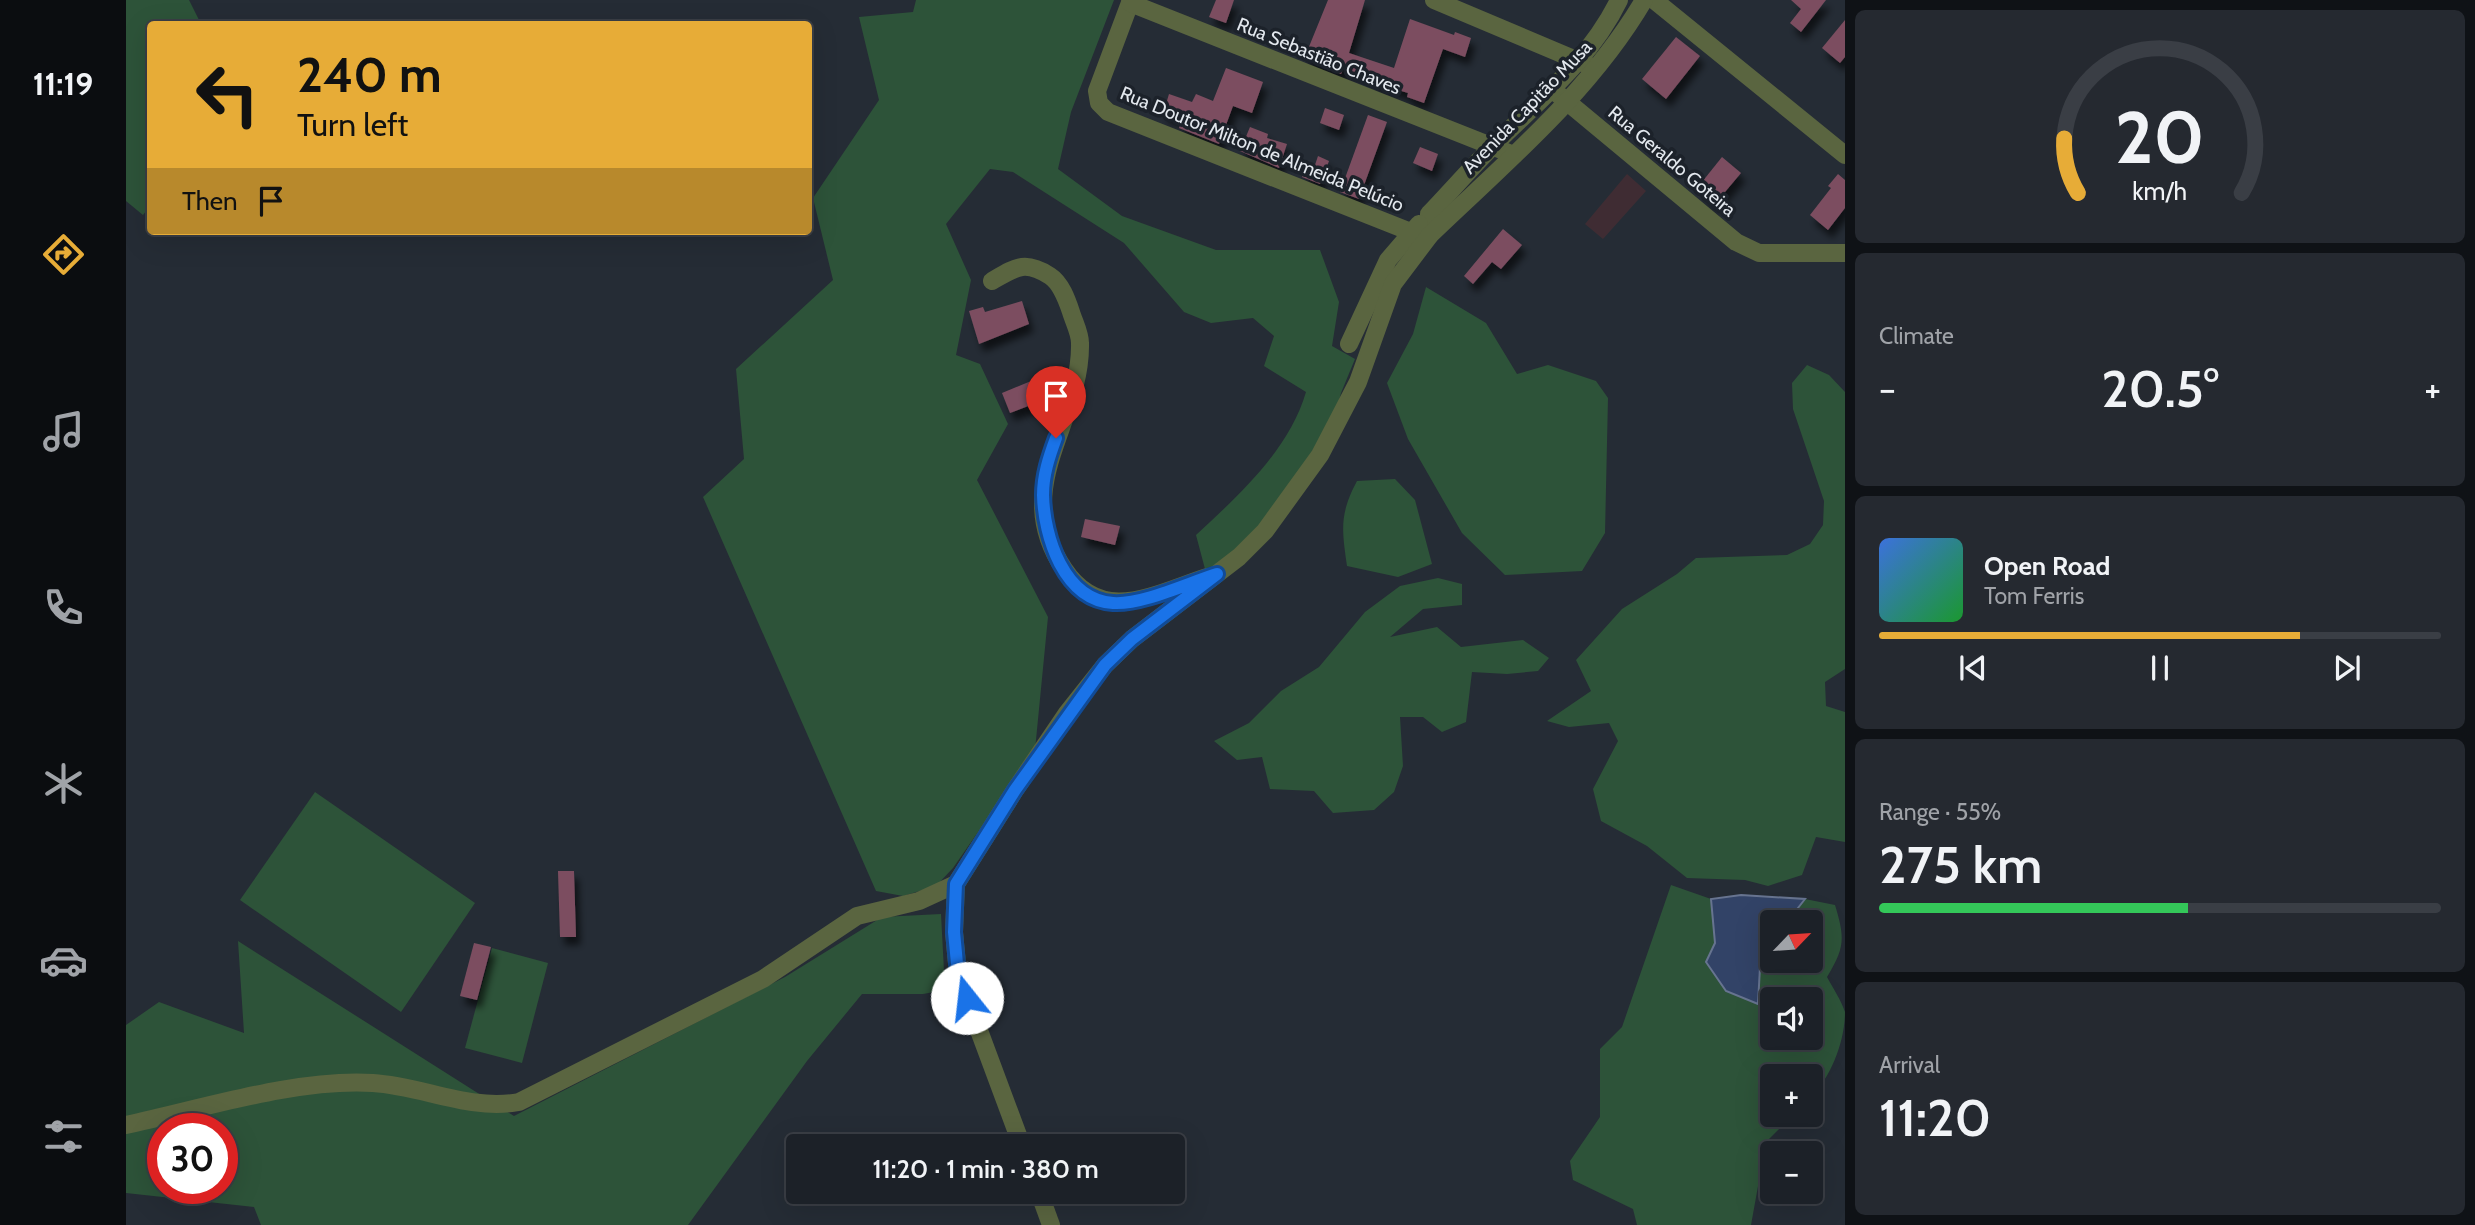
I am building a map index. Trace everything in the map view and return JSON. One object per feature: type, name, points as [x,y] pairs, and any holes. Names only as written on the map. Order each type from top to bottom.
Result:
[{"type":"street","points":[[1434,0],[1465,6],[1597,70]]},
{"type":"street","name":"Avenida Capitão Musa","points":[[1349,344],[1388,260],[1411,232],[1492,148],[1553,90],[1579,60],[1619,0]]},
{"type":"street","name":"Avenida Capitão Musa","points":[[956,884],[1015,790],[1105,665],[1132,639],[1217,574],[1265,531],[1320,455],[1358,382],[1393,284],[1430,235],[1514,155],[1597,70],[1624,35],[1644,0]]},
{"type":"street","points":[[1654,0],[1845,155]]},
{"type":"street","name":"Rua Doutor Milton de Almeida Pelúcio","points":[[1131,2],[1097,92],[1099,103],[1108,112],[1411,232]]},
{"type":"street","name":"Rua Sebastião Chaves","points":[[1131,2],[1514,155]]},
{"type":"street","name":"Rua Geraldo Goteira","points":[[1553,90],[1736,242],[1750,250],[1759,253],[1845,253]]},
{"type":"street","points":[[1429,214],[1430,235]]},
{"type":"street","points":[[992,281],[1013,269],[1030,265],[1053,278],[1068,300],[1080,341],[1076,382],[1047,462],[1043,494],[1046,530],[1059,563],[1075,586],[1110,603],[1127,603],[1217,574]]},
{"type":"street","points":[[126,1125],[315,1085],[372,1083],[421,1089],[480,1105],[519,1102],[763,979],[857,916],[919,901],[956,884],[954,932],[958,974],[1018,1134]]},
{"type":"street","points":[[1043,1204],[1051,1225]]},
{"type":"shaded area","points":[[1627,174],[1646,191],[1603,239],[1585,224]]},
{"type":"green space","points":[[126,0],[189,0],[200,21],[147,21],[147,210],[143,215],[126,201]]},
{"type":"green space","points":[[916,0],[1114,0],[1071,112],[1058,169],[1122,216],[1216,250],[1320,250],[1339,302],[1332,346],[1355,359],[1341,393],[1333,425],[1235,558],[1205,569],[1196,535],[1229,504],[1275,452],[1288,433],[1306,392],[1264,366],[1274,336],[1253,318],[1211,323],[1184,312],[1124,243],[1013,172],[990,169],[946,224],[971,280],[956,355],[980,364],[1008,424],[977,480],[1048,617],[1035,750],[953,868],[936,886],[903,896],[876,891],[703,497],[744,459],[736,369],[833,280],[813,198],[879,100],[859,17],[913,12]]},
{"type":"green space","points":[[1426,287],[1486,323],[1517,374],[1548,365],[1596,381],[1608,398],[1605,533],[1582,571],[1505,575],[1462,533],[1408,439],[1387,383],[1413,334]]},
{"type":"green space","points":[[1807,365],[1829,375],[1845,392],[1845,669],[1825,682],[1826,706],[1845,712],[1845,842],[1816,837],[1802,875],[1768,886],[1745,880],[1687,878],[1647,846],[1601,821],[1593,789],[1618,741],[1609,723],[1569,727],[1547,721],[1591,691],[1576,660],[1622,609],[1677,574],[1696,558],[1787,555],[1810,544],[1823,525],[1824,501],[1793,409],[1792,383]]},
{"type":"green space","points":[[1395,479],[1415,500],[1432,564],[1398,577],[1347,566],[1343,523],[1347,504],[1357,481]]},
{"type":"green space","points":[[1438,578],[1462,584],[1462,605],[1423,609],[1390,637],[1437,627],[1461,647],[1523,640],[1549,658],[1538,671],[1507,674],[1472,672],[1466,722],[1442,732],[1423,717],[1400,717],[1403,766],[1394,792],[1374,810],[1333,813],[1314,791],[1270,789],[1262,757],[1237,760],[1214,741],[1249,723],[1281,691],[1319,667],[1365,612],[1400,586]]},
{"type":"green space","points":[[315,792],[475,903],[401,1012],[240,900]]},
{"type":"green space","points":[[1671,885],[1711,899],[1715,943],[1758,1003],[1760,967],[1760,973],[1824,973],[1824,910],[1796,910],[1805,899],[1835,905],[1842,942],[1827,977],[1845,1012],[1840,1046],[1823,1082],[1823,1064],[1760,1064],[1760,1127],[1781,1127],[1767,1141],[1760,1141],[1760,1175],[1751,1225],[1637,1225],[1633,1209],[1573,1180],[1570,1161],[1600,1117],[1600,1049],[1622,1027]]},
{"type":"green space","points":[[941,914],[945,990],[923,994],[862,994],[807,1061],[688,1225],[261,1225],[254,1207],[227,1204],[238,1204],[238,1113],[147,1113],[147,1195],[126,1193],[126,1025],[159,1002],[244,1033],[238,941],[514,1116],[785,977],[882,917]]},
{"type":"green space","points":[[492,948],[548,963],[522,1063],[465,1048]]},
{"type":"water","points":[[1741,895],[1805,899],[1796,910],[1760,910],[1758,1004],[1726,991],[1706,962],[1715,943],[1711,899]]},
{"type":"building","points":[[1216,0],[1234,0],[1226,23],[1209,17]]},
{"type":"building","points":[[1328,0],[1365,0],[1349,53],[1394,68],[1410,19],[1454,35],[1455,32],[1471,38],[1465,57],[1443,49],[1424,103],[1407,97],[1408,93],[1371,82],[1373,77],[1343,69],[1341,74],[1304,59]]},
{"type":"building","points":[[1791,0],[1826,0],[1801,32],[1790,23],[1801,9]]},
{"type":"building","points":[[1845,20],[1845,57],[1840,63],[1822,48]]},
{"type":"building","points":[[1676,37],[1700,56],[1666,99],[1642,79]]},
{"type":"building","points":[[1226,68],[1263,82],[1252,113],[1233,106],[1219,144],[1179,128],[1182,120],[1163,114],[1169,94],[1192,102],[1196,94],[1213,101]]},
{"type":"building","points":[[1325,108],[1344,115],[1339,130],[1320,123]]},
{"type":"building","points":[[1368,115],[1387,122],[1359,199],[1340,192]]},
{"type":"building","points":[[1250,127],[1268,134],[1267,138],[1287,144],[1279,168],[1240,151]]},
{"type":"building","points":[[1420,147],[1438,154],[1432,171],[1413,163]]},
{"type":"building","points":[[1318,156],[1329,161],[1320,184],[1302,177],[1306,165],[1314,168]]},
{"type":"building","points":[[1722,157],[1741,173],[1714,205],[1698,187]]},
{"type":"building","points":[[1838,174],[1845,180],[1845,208],[1828,230],[1810,215],[1831,188],[1828,186]]},
{"type":"building","points":[[1503,229],[1522,245],[1501,269],[1492,262],[1473,284],[1464,276]]},
{"type":"building","points":[[1022,301],[1029,324],[979,344],[969,311],[983,307],[985,312]]},
{"type":"building","points":[[1036,379],[1044,400],[1010,413],[1002,393]]},
{"type":"building","points":[[1085,519],[1120,526],[1115,545],[1081,537]]},
{"type":"building","points":[[558,871],[574,871],[576,937],[560,937]]},
{"type":"building","points":[[474,943],[491,947],[477,1000],[460,996]]},
{"type":"route","points":[[967,998],[958,974],[954,932],[956,884],[1067,713],[1105,665],[1132,639],[1217,574],[1127,603],[1110,603],[1075,586],[1059,563],[1046,530],[1043,494],[1047,462],[1056,438]]}]
